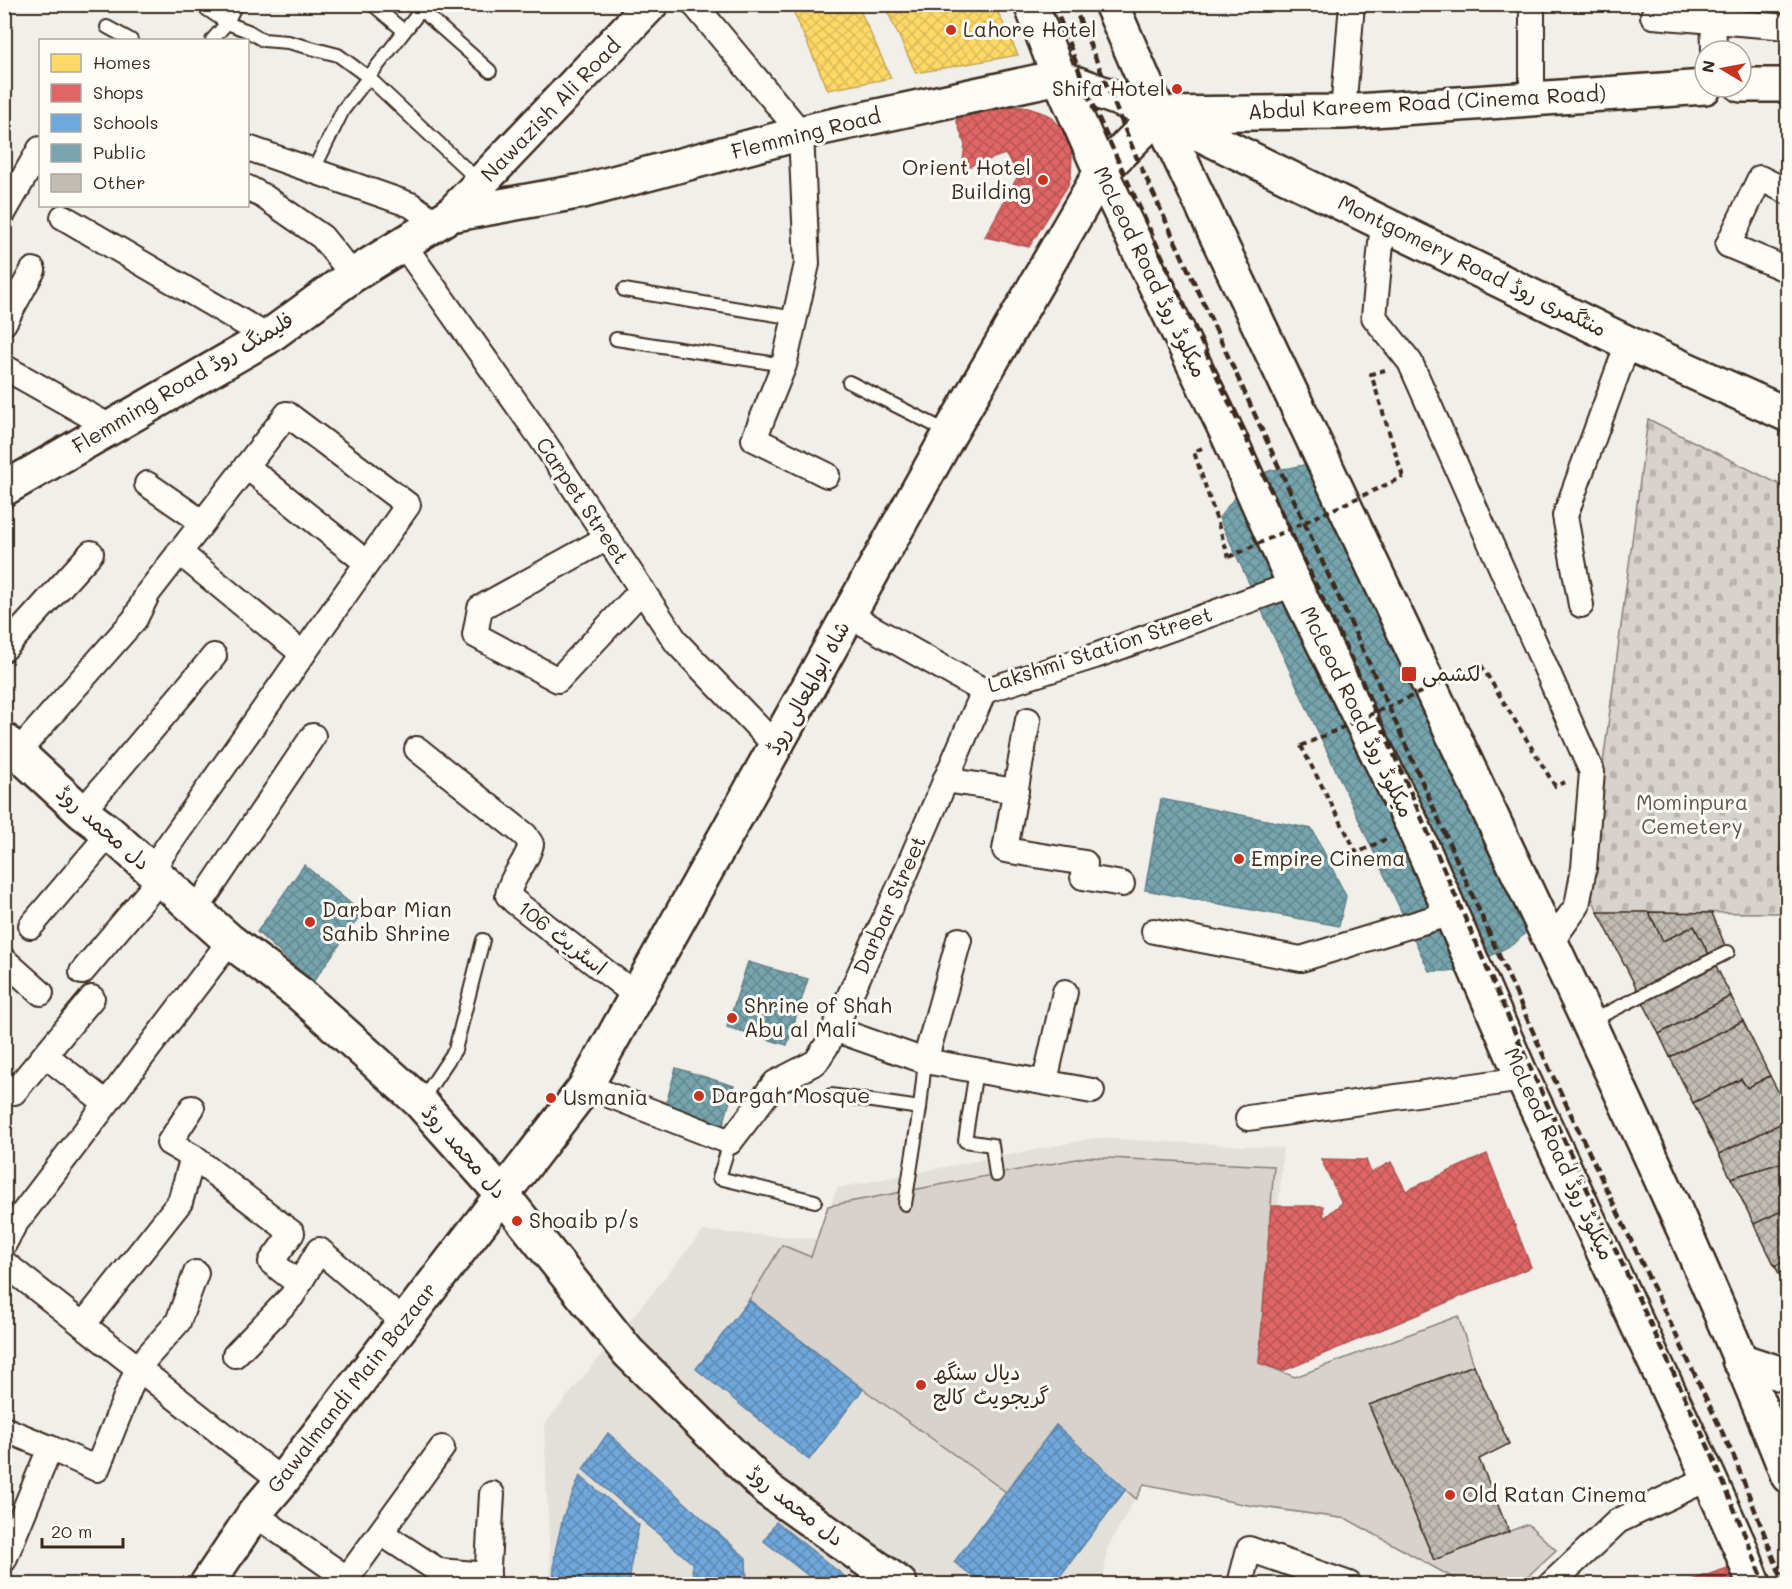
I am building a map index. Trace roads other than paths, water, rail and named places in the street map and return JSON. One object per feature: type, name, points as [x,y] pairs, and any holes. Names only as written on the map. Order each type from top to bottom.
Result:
[{"type":"street","name":"Nawazish Ali Road","points":[[442,220],[651,4]]},
{"type":"street","points":[[694,4],[801,133],[807,264],[784,365],[754,439],[827,475]]},
{"type":"street","name":"McLeod Road میکلوڈ روڈ","points":[[1031,4],[1059,77],[1101,172],[1228,435],[1294,584],[1413,826],[1523,1079],[1740,1547],[1754,1584]]},
{"type":"street","points":[[1111,4],[1159,114],[1551,942],[1678,1217],[1788,1476]]},
{"type":"street","points":[[1343,112],[1352,4]]},
{"type":"street","points":[[1532,4],[1532,99]]},
{"type":"street","points":[[1653,16],[1714,13],[1788,27]]},
{"type":"street","points":[[1714,13],[1714,39]]},
{"type":"street","points":[[1059,77],[1159,114]]},
{"type":"street","name":"Flemming Road","points":[[442,220],[584,191],[801,133],[1059,77]]},
{"type":"street","points":[[1753,85],[1788,85]]},
{"type":"street","name":"Abdul Kareem Road (Cinema Road)","points":[[1159,114],[1343,112],[1693,88]]},
{"type":"street","points":[[1101,172],[1159,114]]},
{"type":"street","name":"Montgomery Road منٹگمری روڈ","points":[[1159,114],[1629,343],[1788,415]]},
{"type":"street","points":[[249,148],[411,205],[428,217],[442,220]]},
{"type":"street","points":[[4,212],[39,150]]},
{"type":"street","name":"شاہ ابوالمعالی روڈ","points":[[502,1194],[586,1086],[950,433],[1101,172]]},
{"type":"street","points":[[1788,192],[1760,178],[1728,244],[1788,270]]},
{"type":"street","points":[[249,189],[322,237],[353,275]]},
{"type":"street","points":[[63,217],[268,337]]},
{"type":"street","name":"Flemming Road فلیمنگ روڈ","points":[[4,489],[268,337],[353,275],[442,220]]},
{"type":"street","points":[[1383,222],[1374,317],[1410,362],[1592,772],[1584,868],[1577,906],[1551,942]]},
{"type":"street","name":"Carpet Street","points":[[403,244],[541,438],[677,643],[776,746]]},
{"type":"street","points":[[4,323],[33,270]]},
{"type":"street","points":[[1581,605],[1565,516],[1629,343]]},
{"type":"street","points":[[4,368],[110,427]]},
{"type":"street","points":[[11,747],[135,619],[148,593],[287,414],[408,505],[303,654],[156,874],[82,972]]},
{"type":"street","points":[[246,466],[367,563]]},
{"type":"street","points":[[147,484],[202,522]]},
{"type":"street","points":[[607,538],[480,608],[475,635],[558,680],[642,590]]},
{"type":"street","points":[[179,552],[303,654]]},
{"type":"street","points":[[4,649],[91,553]]},
{"type":"street","name":"Lakshmi Station Street","points":[[849,615],[984,691],[1095,656],[1294,584]]},
{"type":"street","points":[[82,812],[214,656]]},
{"type":"street","name":"Darbar Street","points":[[730,1142],[775,1083],[816,1062],[827,1045],[903,879],[984,691]]},
{"type":"street","points":[[1028,720],[1005,850],[1085,863],[1083,877],[1122,884]]},
{"type":"street","points":[[196,910],[313,736]]},
{"type":"street","name":"دل محمد روڈ","points":[[11,747],[230,941],[300,994],[420,1102],[502,1194],[628,1352],[768,1490],[900,1584]]},
{"type":"street","name":"اسٹریٹ 106","points":[[417,749],[525,835],[531,844],[529,854],[510,886],[508,895],[637,996]]},
{"type":"street","points":[[945,780],[1016,791]]},
{"type":"street","points":[[31,926],[110,833]]},
{"type":"street","points":[[1154,931],[1301,959],[1452,913]]},
{"type":"street","points":[[925,1061],[959,940]]},
{"type":"street","points":[[8,1229],[230,941]]},
{"type":"street","points":[[4,960],[41,993]]},
{"type":"street","points":[[1045,1081],[1065,992]]},
{"type":"street","points":[[13,1091],[92,998]]},
{"type":"street","points":[[834,1029],[925,1061],[1092,1091]]},
{"type":"street","points":[[45,1055],[106,1103]]},
{"type":"street","points":[[1248,1118],[1523,1079]]},
{"type":"street","points":[[586,1086],[730,1142]]},
{"type":"street","points":[[192,1108],[169,1143],[193,1157],[292,1233],[270,1262],[299,1284]]},
{"type":"street","points":[[83,1325],[180,1202],[193,1157]]},
{"type":"street","name":"Gawalmandi Main Bazaar","points":[[207,1584],[254,1514],[282,1481],[502,1194]]},
{"type":"street","points":[[235,1355],[292,1296],[319,1250],[404,1322]]},
{"type":"street","points":[[4,1263],[282,1481]]},
{"type":"street","points":[[4,1429],[97,1469],[138,1367],[178,1322],[195,1274]]},
{"type":"street","points":[[1740,1360],[1788,1376]]},
{"type":"street","points":[[4,1560],[50,1448]]},
{"type":"street","points":[[254,1514],[346,1582],[442,1448]]},
{"type":"street","points":[[1551,1584],[1618,1521],[1708,1478]]},
{"type":"street","points":[[381,1533],[435,1577],[487,1580],[492,1494]]},
{"type":"street","points":[[1240,1584],[1250,1549],[1349,1584]]},
{"type":"lane","points":[[199,4],[227,23],[263,40],[288,42],[338,55],[368,77],[480,183]]},
{"type":"lane","points":[[213,39],[227,23],[236,4]]},
{"type":"lane","points":[[372,4],[404,31]]},
{"type":"lane","points":[[313,171],[343,110],[421,10],[490,71]]},
{"type":"lane","points":[[107,27],[129,39]]},
{"type":"lane","points":[[624,290],[795,318]]},
{"type":"lane","points":[[616,339],[784,365]]},
{"type":"lane","points":[[849,382],[950,433]]},
{"type":"lane","points":[[420,1102],[454,1050],[483,940]]},
{"type":"lane","points":[[1588,1022],[1728,952]]},
{"type":"lane","points":[[905,1204],[925,1061]]},
{"type":"lane","points":[[976,1070],[965,1141],[992,1145],[996,1175]]},
{"type":"lane","points":[[831,1095],[920,1108]]},
{"type":"lane","points":[[730,1142],[719,1178],[815,1201]]},
{"type":"railway","points":[[1054,4],[1089,97],[1227,398],[1365,688],[1533,1074],[1712,1455],[1765,1584]]},
{"type":"railway","points":[[1073,4],[1136,156],[1379,685],[1549,1068],[1734,1457],[1784,1584]]},
{"type":"place","name":"Lahore Hotel","points":[[951,30]]},
{"type":"place","name":"Shifa Hotel","points":[[1177,89]]},
{"type":"place","name":"Orient Hotel Building","points":[[1043,180]]},
{"type":"place","name":"لکشمی","points":[[1409,674]]},
{"type":"place","name":"Empire Cinema","points":[[1239,859]]},
{"type":"place","name":"Darbar Mian Sahib Shrine","points":[[310,922]]},
{"type":"place","name":"Shrine of Shah Abu al Mali","points":[[732,1018]]},
{"type":"place","name":"Dargah Mosque","points":[[699,1096]]},
{"type":"place","name":"Usmania","points":[[551,1098]]},
{"type":"place","name":"Shoaib p/s","points":[[517,1221]]},
{"type":"place","name":"دیال سنگھ گریجویٹ کالج","points":[[921,1385]]},
{"type":"place","name":"Old Ratan Cinema","points":[[1450,1495]]},
{"type":"park label","name":"Mominpura Cemetery","points":[[1692,815]]}]
